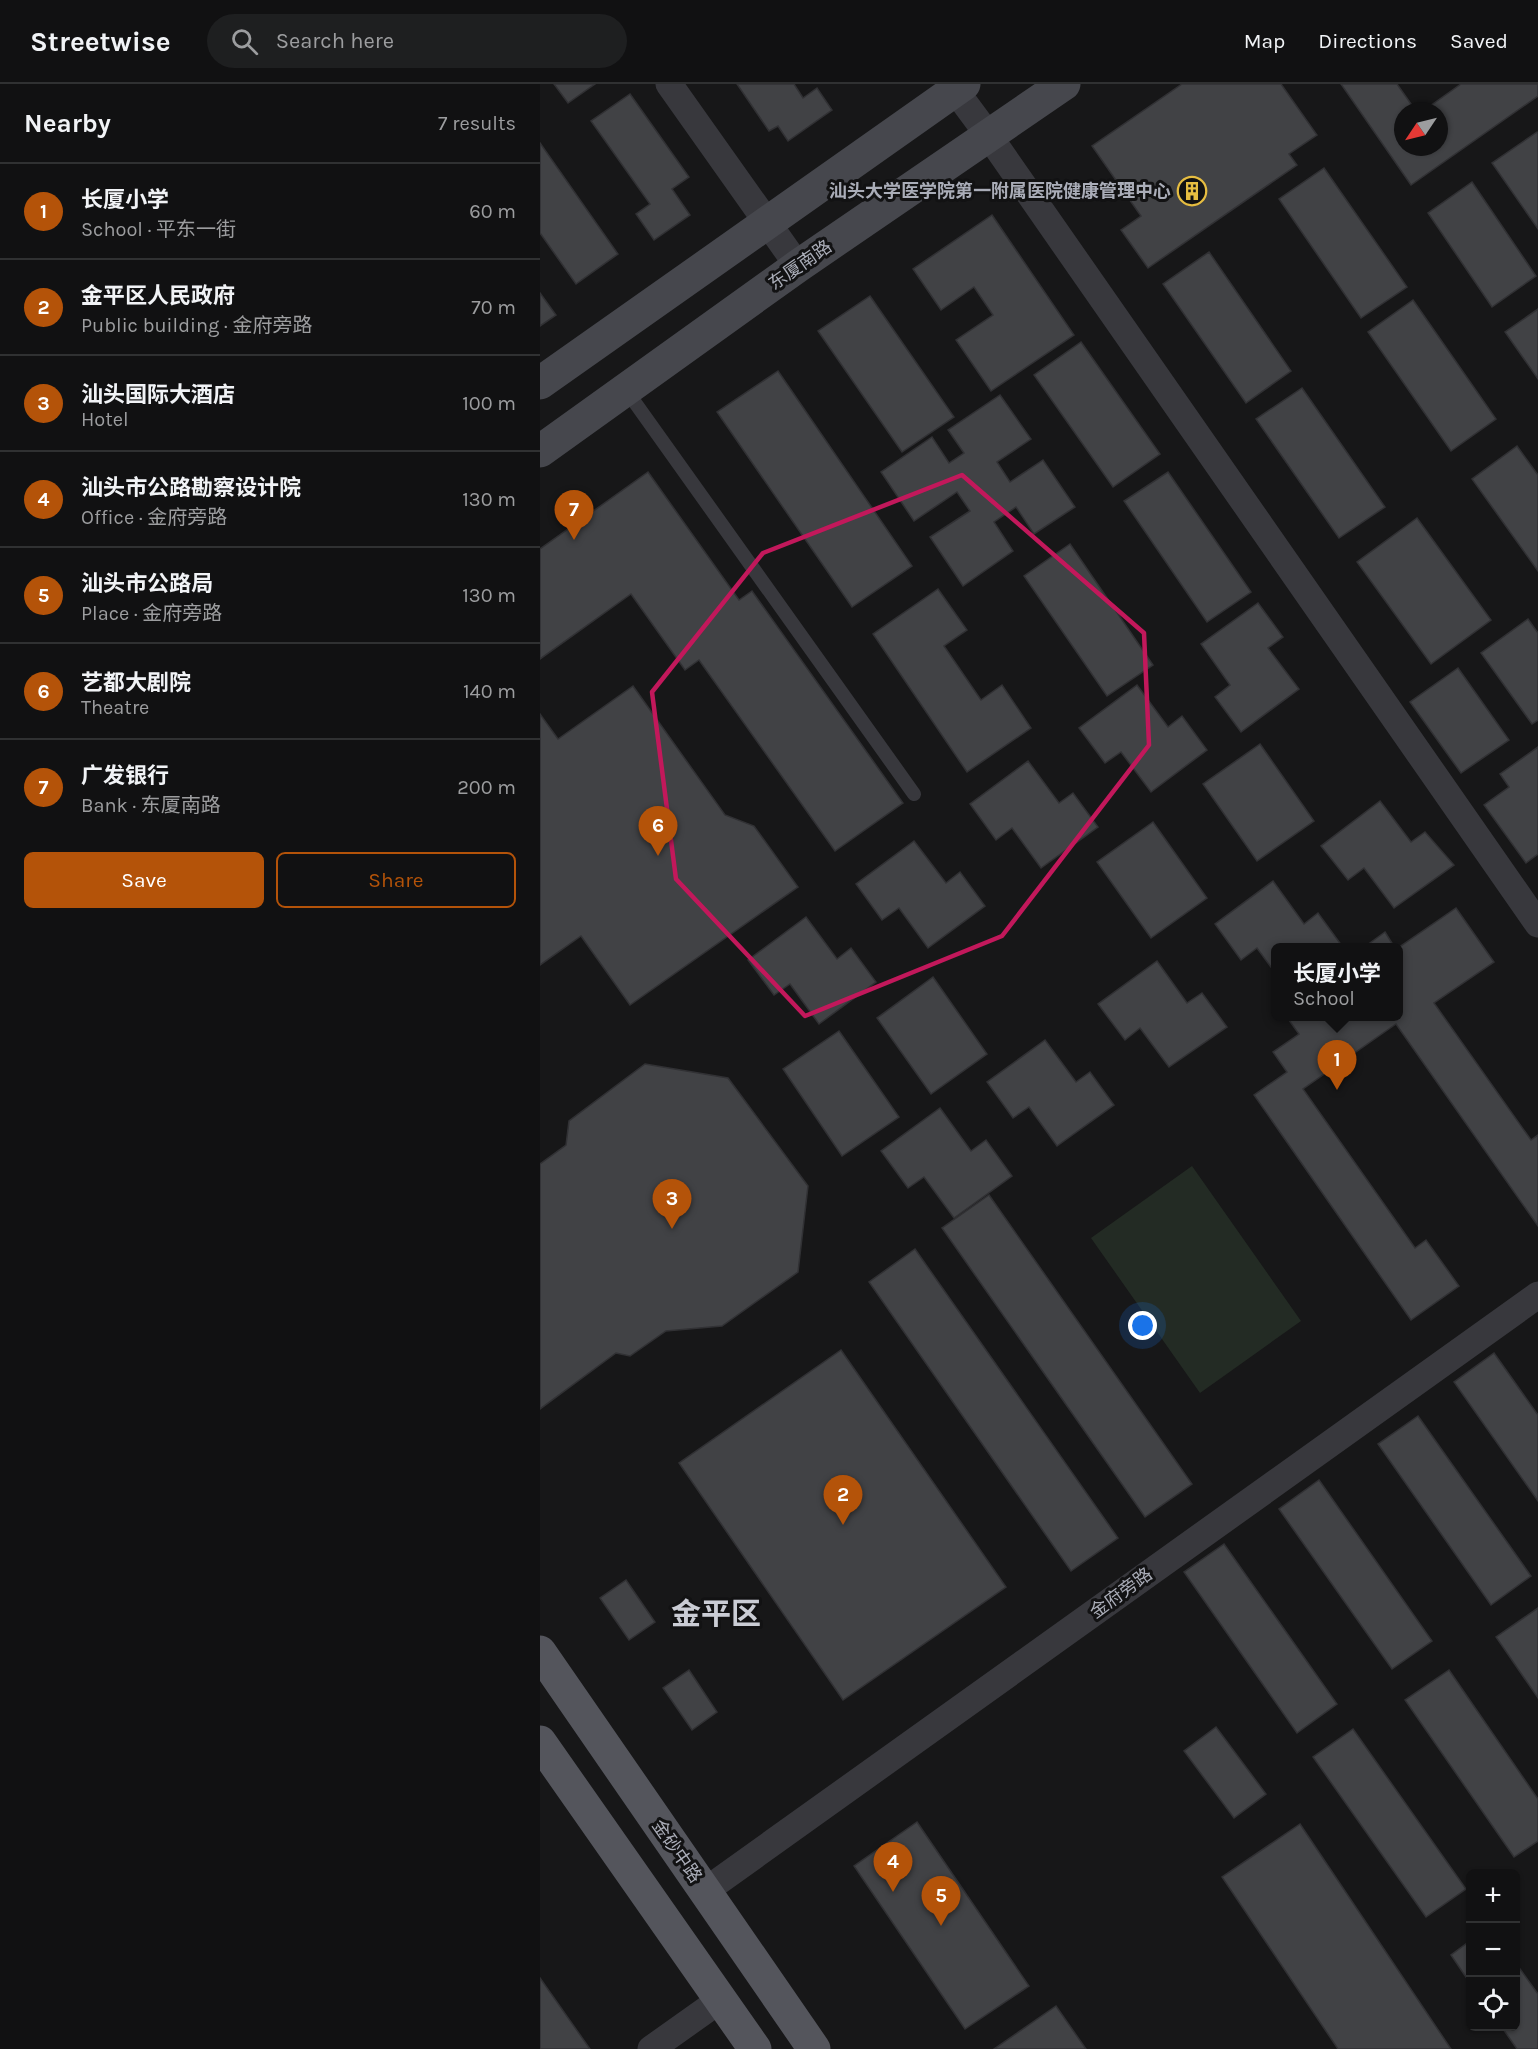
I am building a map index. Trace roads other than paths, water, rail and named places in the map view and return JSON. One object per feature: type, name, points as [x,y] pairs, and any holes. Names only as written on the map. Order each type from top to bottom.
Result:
[{"type":"main road","name":"金砂中路","points":[[540,1652],[814,2049]]},
{"type":"main road","points":[[540,1742],[754,2049]]},
{"type":"street","points":[[669,84],[798,266]]},
{"type":"street","name":"东厦南路","points":[[540,451],[798,266],[1064,84]]},
{"type":"street","points":[[540,382],[959,87],[989,136],[1536,917]]},
{"type":"street","name":"金府旁路","points":[[705,1891],[1538,1294]]},
{"type":"street","points":[[651,2049],[720,2000]]},
{"type":"lane","points":[[626,390],[914,794]]},
{"type":"place","name":"汕头大学医学院第一附属医院健康管理中心","points":[[1192,191]]},
{"type":"place","name":"广发银行","points":[[574,540]]},
{"type":"place","name":"艺都大剧院","points":[[658,856]]},
{"type":"place","name":"长厦小学","points":[[1337,1090]]},
{"type":"place","name":"汕头国际大酒店","points":[[672,1229]]},
{"type":"place","name":"金平区人民政府","points":[[843,1525]]},
{"type":"place","name":"汕头市公路勘察设计院","points":[[893,1892]]},
{"type":"place","name":"汕头市公路局","points":[[941,1926]]},
{"type":"district","name":"金平区","points":[[716,1614]]}]
